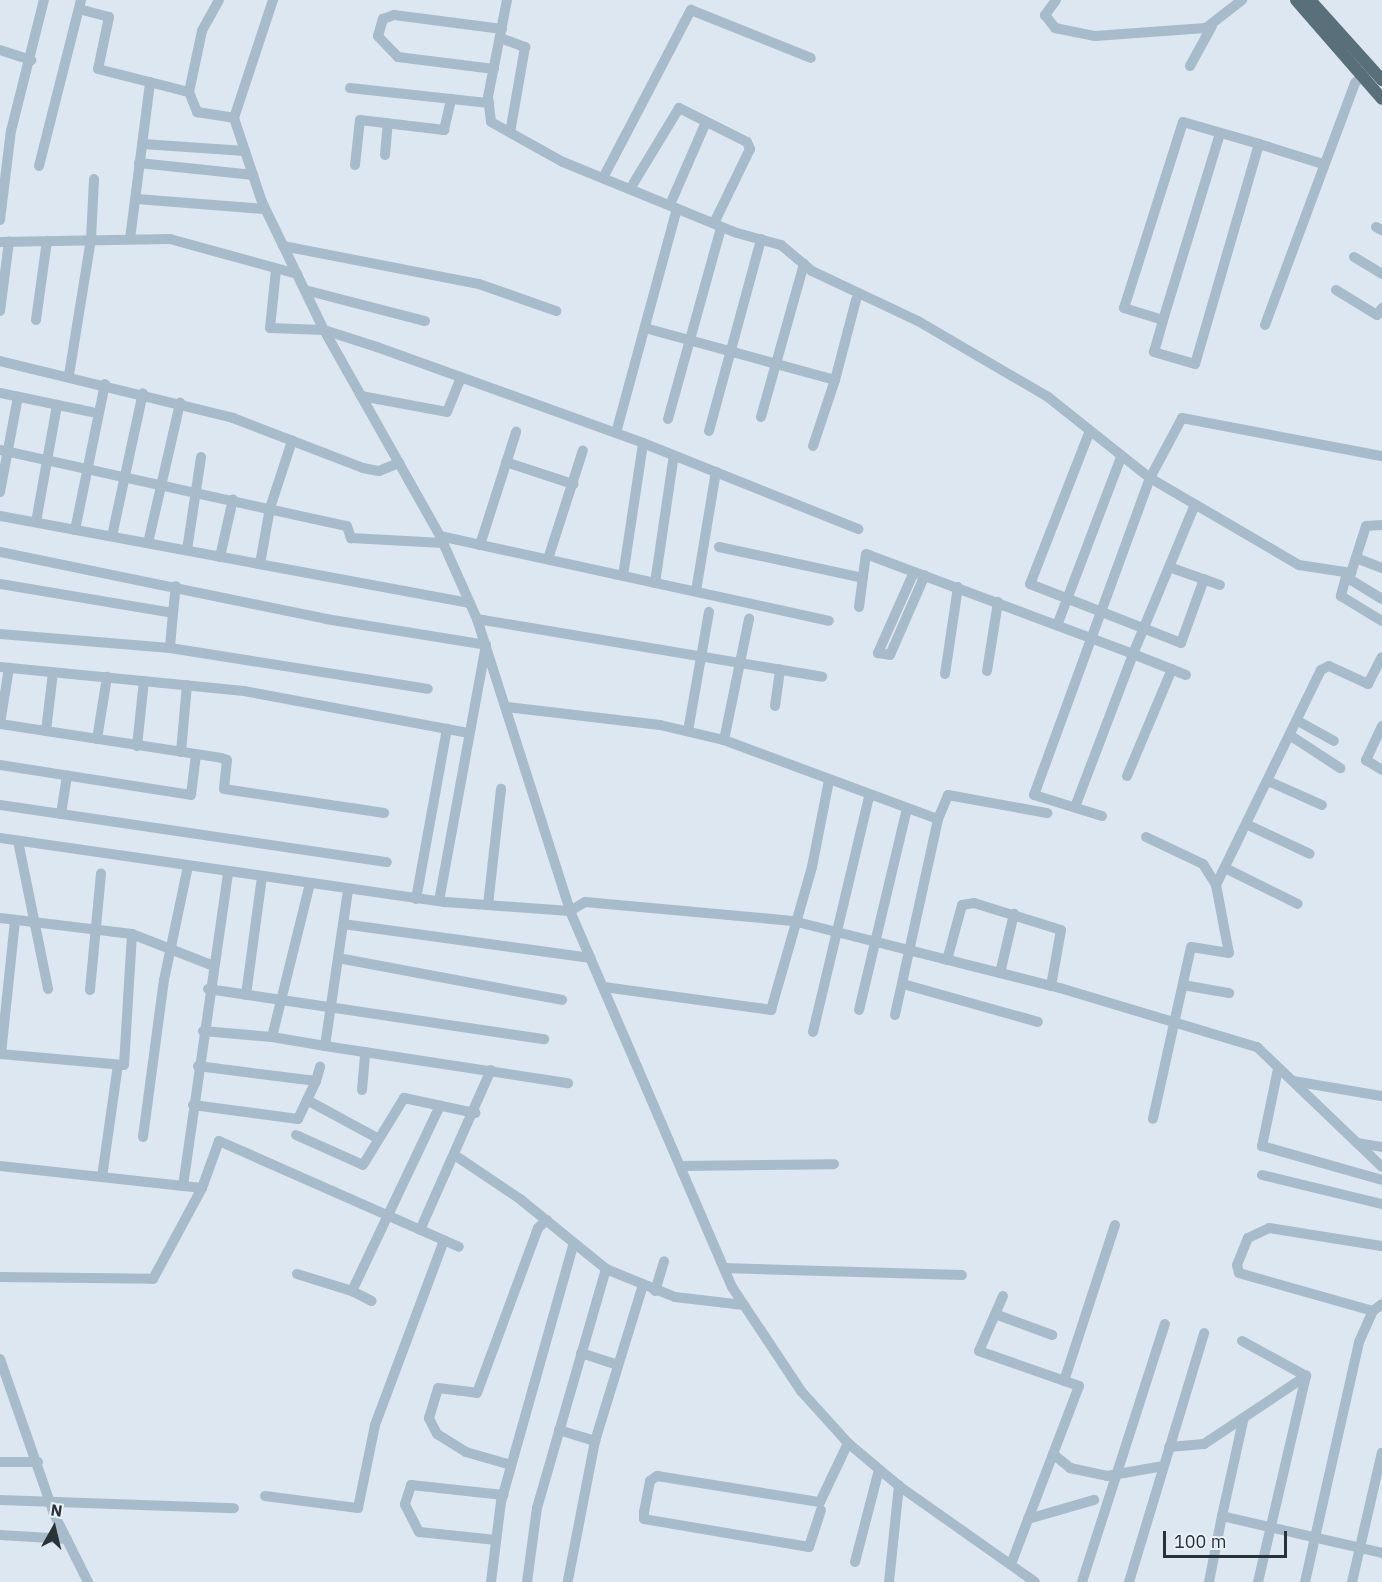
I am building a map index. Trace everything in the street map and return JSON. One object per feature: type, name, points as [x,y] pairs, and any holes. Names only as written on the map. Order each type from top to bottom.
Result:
[{"type":"main road","points":[[1296,0],[1367,71],[1382,80]]},
{"type":"main road","points":[[1310,0],[1367,71],[1382,99]]},
{"type":"street","points":[[0,220],[11,131],[31,60],[44,0]]},
{"type":"street","points":[[219,0],[202,31],[189,93],[197,112],[234,118]]},
{"type":"street","points":[[273,0],[234,118],[253,175],[266,210],[324,330],[441,539],[477,619],[507,707],[570,911],[724,1268],[744,1305],[801,1391],[848,1443],[899,1486],[1035,1582]]},
{"type":"street","points":[[507,0],[489,103],[491,122],[603,178],[674,204],[717,227],[781,245],[804,264],[918,321],[1048,397],[1089,433],[1150,478],[1299,565],[1346,575],[1382,599]]},
{"type":"street","points":[[1056,0],[1046,15],[1055,28],[1095,36],[1212,26]]},
{"type":"street","points":[[1190,66],[1212,26],[1242,0]]},
{"type":"street","points":[[39,166],[80,5],[109,17],[98,69],[189,93]]},
{"type":"street","points":[[603,178],[691,9],[811,58]]},
{"type":"street","points":[[494,69],[398,57],[378,36],[383,19],[394,15],[501,33],[525,47],[510,133]]},
{"type":"street","points":[[0,50],[31,60]]},
{"type":"street","points":[[1265,325],[1323,164],[1367,71]]},
{"type":"street","points":[[130,239],[137,200],[139,163],[150,82]]},
{"type":"street","points":[[350,88],[489,103]]},
{"type":"street","points":[[355,165],[360,120],[444,130],[451,99]]},
{"type":"street","points":[[633,184],[674,110],[706,122],[747,142],[750,149],[717,227],[691,341],[668,420]]},
{"type":"street","points":[[616,433],[645,328],[674,204],[706,122]]},
{"type":"street","points":[[1163,320],[1124,308],[1162,176],[1183,122],[1323,164]]},
{"type":"street","points":[[385,155],[388,123]]},
{"type":"street","points":[[1220,133],[1154,352],[1195,364],[1259,144]]},
{"type":"street","points":[[143,144],[245,151]]},
{"type":"street","points":[[139,163],[253,175]]},
{"type":"street","points":[[69,375],[91,239],[94,179]]},
{"type":"street","points":[[137,200],[266,210]]},
{"type":"street","points":[[0,311],[5,242],[170,238],[276,270],[297,274]]},
{"type":"street","points":[[709,431],[761,239]]},
{"type":"street","points":[[36,320],[47,241]]},
{"type":"street","points":[[283,246],[479,284],[556,311]]},
{"type":"street","points":[[1354,257],[1382,274]]},
{"type":"street","points":[[761,417],[774,364],[804,264]]},
{"type":"street","points":[[276,270],[270,328],[324,330],[643,443],[858,530]]},
{"type":"street","points":[[305,290],[425,321]]},
{"type":"street","points":[[1336,291],[1377,315],[1382,308]]},
{"type":"street","points":[[813,446],[835,380],[856,300]]},
{"type":"street","points":[[645,328],[835,380]]},
{"type":"street","points":[[0,361],[69,375],[180,403],[363,468],[379,471],[399,463]]},
{"type":"street","points":[[361,396],[447,412],[461,378]]},
{"type":"street","points":[[75,530],[105,384]]},
{"type":"street","points":[[0,393],[92,412]]},
{"type":"street","points":[[112,536],[122,475],[143,393]]},
{"type":"street","points":[[0,492],[4,451],[18,397]]},
{"type":"street","points":[[148,543],[159,483],[180,403]]},
{"type":"street","points":[[36,522],[45,460],[57,405]]},
{"type":"street","points":[[1102,816],[1034,795],[1150,478],[1187,415],[1382,456]]},
{"type":"street","points":[[480,545],[516,432]]},
{"type":"street","points":[[1089,433],[1030,584],[1101,614],[1181,643],[1204,579]]},
{"type":"street","points":[[260,564],[270,508],[292,441]]},
{"type":"street","points":[[623,576],[643,443]]},
{"type":"street","points":[[548,560],[583,450]]},
{"type":"street","points":[[4,451],[196,490],[347,525],[351,538],[441,539],[480,545],[829,621]]},
{"type":"street","points":[[655,583],[675,455]]},
{"type":"street","points":[[187,550],[201,457]]},
{"type":"street","points":[[1058,623],[1121,458]]},
{"type":"street","points":[[506,462],[573,484]]},
{"type":"street","points":[[696,591],[716,472]]},
{"type":"street","points":[[220,557],[233,499]]},
{"type":"street","points":[[1075,807],[1133,654],[1195,504]]},
{"type":"street","points":[[0,516],[470,603]]},
{"type":"street","points":[[1382,525],[1366,526],[1356,558],[1346,575],[1341,596],[1382,621]]},
{"type":"street","points":[[719,547],[863,578]]},
{"type":"street","points":[[0,552],[176,586],[326,619],[486,645]]},
{"type":"street","points":[[859,607],[866,554],[1058,623],[1186,675]]},
{"type":"street","points":[[1356,558],[1382,568]]},
{"type":"street","points":[[1169,567],[1220,585]]},
{"type":"street","points":[[919,573],[890,655],[878,653],[919,573]]},
{"type":"street","points":[[0,584],[173,613]]},
{"type":"street","points":[[170,648],[176,586]]},
{"type":"street","points":[[945,674],[958,587]]},
{"type":"street","points":[[987,671],[998,602]]},
{"type":"street","points":[[688,731],[709,612]]},
{"type":"street","points":[[477,619],[822,677]]},
{"type":"street","points":[[724,740],[749,619]]},
{"type":"street","points":[[0,634],[170,648],[428,689]]},
{"type":"street","points":[[439,901],[486,645]]},
{"type":"street","points":[[1216,885],[1248,825],[1324,666],[1368,684],[1381,664]]},
{"type":"street","points":[[384,813],[224,789],[227,760],[0,724],[5,668],[188,685],[469,733]]},
{"type":"street","points":[[774,706],[780,669]]},
{"type":"street","points":[[1127,776],[1172,669]]},
{"type":"street","points":[[46,731],[53,672]]},
{"type":"street","points":[[97,739],[107,677]]},
{"type":"street","points":[[137,746],[144,681]]},
{"type":"street","points":[[181,752],[188,685]]},
{"type":"street","points":[[507,707],[688,731],[724,740],[869,797],[938,819]]},
{"type":"street","points":[[1298,722],[1334,741]]},
{"type":"street","points":[[1382,726],[1366,760],[1382,770]]},
{"type":"street","points":[[416,899],[447,729]]},
{"type":"street","points":[[1291,736],[1340,768]]},
{"type":"street","points":[[0,765],[191,795],[196,754]]},
{"type":"street","points":[[61,814],[67,775]]},
{"type":"street","points":[[604,987],[771,1010],[793,921],[812,867],[829,780]]},
{"type":"street","points":[[1268,781],[1322,805]]},
{"type":"street","points":[[488,905],[501,789]]},
{"type":"street","points":[[895,1015],[938,819],[948,795],[1047,813]]},
{"type":"street","points":[[813,1032],[869,797]]},
{"type":"street","points":[[0,805],[387,861]]},
{"type":"street","points":[[859,1010],[907,809]]},
{"type":"street","points":[[1248,825],[1310,854]]},
{"type":"street","points":[[1146,837],[1203,864],[1216,885],[1229,954],[1191,947],[1153,1119]]},
{"type":"street","points":[[0,838],[416,899],[570,911],[585,902],[793,921],[1051,986],[1257,1047],[1382,1167]]},
{"type":"street","points":[[18,841],[48,989]]},
{"type":"street","points":[[142,1137],[172,947],[188,866]]},
{"type":"street","points":[[1225,868],[1298,904]]},
{"type":"street","points":[[183,1186],[211,965],[228,872]]},
{"type":"street","points":[[90,990],[94,928],[101,874]]},
{"type":"street","points":[[246,995],[262,877]]},
{"type":"street","points":[[272,1037],[310,884]]},
{"type":"street","points":[[325,1046],[348,890]]},
{"type":"street","points":[[947,960],[966,903],[1014,914],[1060,930],[1051,986]]},
{"type":"street","points":[[1000,973],[1014,914]]},
{"type":"street","points":[[0,918],[33,920],[132,934],[172,947],[211,965]]},
{"type":"street","points":[[15,920],[0,1054],[124,1065],[132,934]]},
{"type":"street","points":[[343,924],[591,958]]},
{"type":"street","points":[[338,958],[562,1000]]},
{"type":"street","points":[[903,984],[1038,1022]]},
{"type":"street","points":[[1183,985],[1229,993]]},
{"type":"street","points":[[208,989],[281,1000],[332,1004],[544,1039]]},
{"type":"street","points":[[202,1031],[272,1037],[568,1083]]},
{"type":"street","points":[[362,1090],[365,1052]]},
{"type":"street","points":[[102,1177],[118,1065]]},
{"type":"street","points":[[198,1066],[316,1081]]},
{"type":"street","points":[[193,1105],[298,1119],[320,1067]]},
{"type":"street","points":[[1278,1069],[1262,1146],[1382,1180]]},
{"type":"street","points":[[420,1230],[456,1156],[491,1070]]},
{"type":"street","points":[[1293,1081],[1382,1096]]},
{"type":"street","points":[[296,1135],[363,1165],[377,1138],[404,1098],[439,1108],[475,1113]]},
{"type":"street","points":[[307,1100],[377,1138]]},
{"type":"street","points":[[352,1291],[386,1214],[439,1108]]},
{"type":"street","points":[[0,1277],[153,1279],[202,1188],[219,1141],[459,1246]]},
{"type":"street","points":[[1357,1143],[1382,1147]]},
{"type":"street","points":[[456,1156],[547,1220],[606,1269],[642,1288],[710,1305],[744,1305]]},
{"type":"street","points":[[681,1166],[834,1164]]},
{"type":"street","points":[[0,1166],[202,1188]]},
{"type":"street","points":[[1262,1175],[1382,1204]]},
{"type":"street","points":[[511,1464],[466,1452],[437,1434],[429,1418],[438,1388],[477,1393],[538,1228],[547,1220]]},
{"type":"street","points":[[1064,1381],[1115,1225]]},
{"type":"street","points":[[1305,1582],[1359,1342],[1377,1307],[1239,1273],[1238,1265],[1248,1238],[1269,1228],[1382,1246]]},
{"type":"street","points":[[265,1496],[358,1508],[375,1425],[444,1240]]},
{"type":"street","points":[[491,1582],[503,1495],[574,1243]]},
{"type":"street","points":[[656,1291],[664,1261]]},
{"type":"street","points":[[724,1268],[962,1275]]},
{"type":"street","points":[[527,1582],[537,1508],[606,1269]]},
{"type":"street","points":[[297,1274],[352,1291],[372,1301]]},
{"type":"street","points":[[568,1580],[595,1441],[615,1364],[642,1288]]},
{"type":"street","points":[[1003,1296],[979,1351],[1079,1386],[1011,1564]]},
{"type":"street","points":[[995,1314],[1052,1335]]},
{"type":"street","points":[[1082,1582],[1165,1324]]},
{"type":"street","points":[[1129,1582],[1204,1333]]},
{"type":"street","points":[[1242,1341],[1306,1376]]},
{"type":"street","points":[[580,1353],[615,1364]]},
{"type":"street","points":[[0,1359],[38,1462],[50,1503],[88,1582]]},
{"type":"street","points":[[1169,1447],[1204,1444],[1306,1376]]},
{"type":"street","points":[[1258,1582],[1306,1376]]},
{"type":"street","points":[[1209,1582],[1244,1417]]},
{"type":"street","points":[[560,1430],[595,1441]]},
{"type":"street","points":[[820,1510],[809,1547],[644,1519],[650,1481],[657,1476],[820,1502],[848,1443]]},
{"type":"street","points":[[1352,1582],[1382,1452]]},
{"type":"street","points":[[1053,1455],[1087,1474],[1116,1474],[1164,1466]]},
{"type":"street","points":[[0,1462],[38,1462]]},
{"type":"street","points":[[855,1563],[879,1470]]},
{"type":"street","points":[[496,1540],[418,1532],[405,1504],[411,1485],[503,1495]]},
{"type":"street","points":[[889,1582],[899,1486]]},
{"type":"street","points":[[0,1500],[234,1508]]},
{"type":"street","points":[[1028,1519],[1094,1500]]},
{"type":"street","points":[[1222,1516],[1382,1553]]},
{"type":"street","points":[[0,1535],[67,1539]]}]
